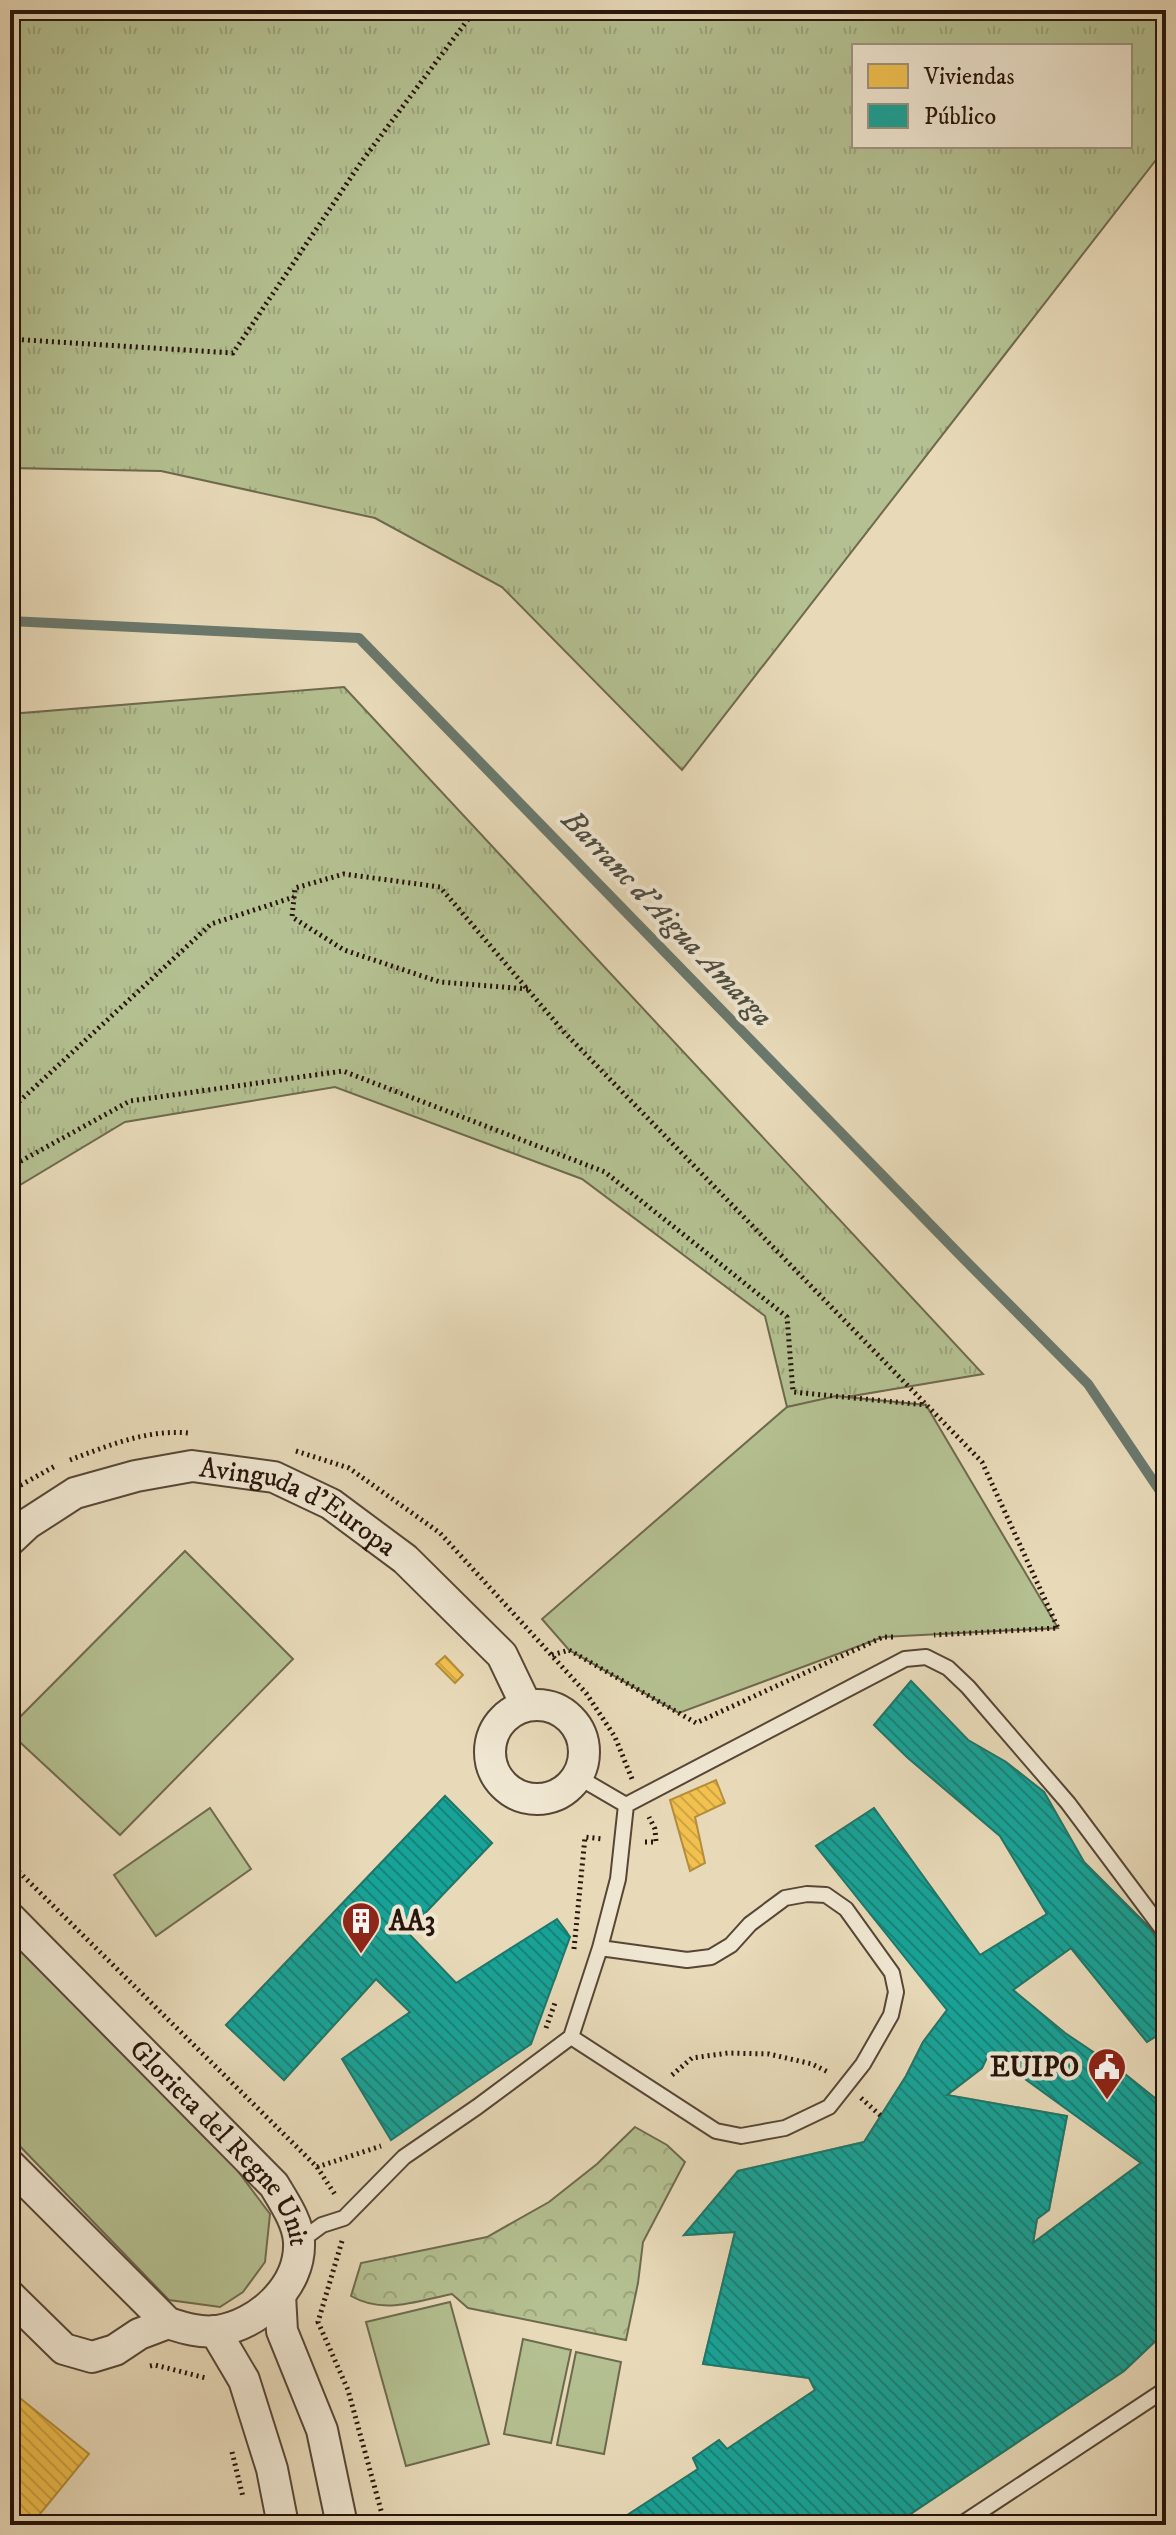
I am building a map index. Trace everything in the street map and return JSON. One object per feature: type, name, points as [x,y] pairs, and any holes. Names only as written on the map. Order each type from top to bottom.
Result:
[{"type":"street","name":"Avinguda d'Europa","points":[[10,1540],[27,1524],[75,1493],[136,1476],[192,1466],[274,1477],[331,1504],[405,1559],[502,1655],[526,1705]]},
{"type":"street","points":[[526,1705],[549,1706],[568,1716],[581,1734],[585,1756],[578,1777],[559,1795],[532,1800],[507,1790],[491,1768],[490,1741],[502,1718],[526,1705]]},
{"type":"street","name":"Glorieta del Regne Unit","points":[[10,1918],[274,2185],[291,2213],[299,2242],[294,2271],[280,2295],[264,2311],[242,2325],[215,2331],[192,2331],[168,2323]]},
{"type":"street","points":[[10,2165],[168,2323],[139,2334],[115,2350],[92,2357],[64,2349],[10,2296]]},
{"type":"street","points":[[280,2295],[282,2331],[322,2430],[342,2525]]},
{"type":"street","points":[[215,2331],[244,2380],[272,2469],[283,2525]]},
{"type":"lane","points":[[626,1805],[905,1659],[926,1657],[948,1668],[968,1687],[1068,1803],[1166,1934]]},
{"type":"lane","points":[[578,1777],[626,1805]]},
{"type":"lane","points":[[299,2242],[322,2225],[344,2218],[404,2157],[571,2037],[600,1948],[618,1879],[626,1805]]},
{"type":"lane","points":[[571,2037],[716,2131],[741,2136],[785,2128],[829,2107],[863,2064],[891,2015],[896,1992],[892,1973],[846,1909],[826,1895],[785,1898],[750,1924],[731,1945],[711,1957],[687,1960],[600,1948]]},
{"type":"lane","points":[[960,2525],[1166,2389]]},
{"type":"path","points":[[10,339],[233,353],[362,161],[475,10]]},
{"type":"path","points":[[528,989],[440,982],[344,950],[292,917],[295,888],[344,874],[440,887],[528,989],[564,1032],[982,1462],[1058,1628],[931,1635]]},
{"type":"path","points":[[10,1110],[211,924],[294,897]]},
{"type":"path","points":[[10,1167],[130,1101],[343,1071],[605,1172],[787,1317],[793,1392],[926,1405]]},
{"type":"path","points":[[10,1491],[59,1464],[124,1440],[176,1432],[190,1433]]},
{"type":"path","points":[[283,1448],[349,1468],[440,1533],[586,1693],[615,1737],[655,1829],[656,1842],[585,1837],[574,1949],[569,1962]]},
{"type":"path","points":[[552,1655],[569,1650],[696,1723],[883,1637],[899,1637]]},
{"type":"path","points":[[542,2040],[560,1988]]},
{"type":"path","points":[[653,2092],[692,2058],[728,2053],[769,2054],[812,2064],[846,2086],[881,2116]]},
{"type":"path","points":[[317,2167],[393,2142]]},
{"type":"path","points":[[140,2368],[155,2365],[213,2380]]},
{"type":"path","points":[[229,2442],[247,2511]]},
{"type":"green space","points":[[10,10],[1166,10],[1166,147],[682,770],[502,587],[375,518],[161,471],[10,468]]},
{"type":"green space","points":[[344,687],[983,1374],[787,1407],[765,1316],[582,1179],[335,1087],[125,1122],[10,1191],[10,714]]},
{"type":"green space","points":[[836,1396],[926,1405],[1058,1628],[883,1637],[679,1713],[569,1650],[542,1619],[787,1407]]},
{"type":"green space","points":[[185,1551],[293,1659],[120,1835],[10,1733],[10,1727]]},
{"type":"green space","points":[[210,1808],[251,1869],[156,1936],[114,1875]]},
{"type":"green space","points":[[10,1938],[231,2162],[270,2214],[265,2262],[243,2292],[220,2307],[169,2300],[10,2136]]},
{"type":"green space","points":[[635,2127],[667,2145],[685,2162],[643,2242],[626,2340],[468,2308],[452,2294],[388,2306],[363,2302],[351,2296],[361,2263],[487,2237],[549,2202],[597,2164]]},
{"type":"green space","points":[[450,2302],[489,2444],[406,2466],[366,2322]]},
{"type":"green space","points":[[523,2339],[571,2350],[551,2443],[504,2434]]},
{"type":"green space","points":[[576,2352],[621,2362],[604,2454],[557,2445]]},
{"type":"building: Viviendas","points":[[445,1656],[463,1675],[455,1683],[436,1664]]},
{"type":"building: Viviendas","points":[[911,1681],[968,1740],[1006,1762],[1044,1792],[1084,1862],[1151,1929],[1166,1956],[1166,2030],[1147,2042],[1071,1948],[1013,1990],[1065,2033],[1120,2070],[1166,2107],[1166,2174],[1141,2163],[971,2039],[816,1846],[874,1808],[980,1955],[1047,1914],[1000,1836],[874,1725]]},
{"type":"building: Viviendas","points":[[716,1780],[725,1803],[695,1817],[705,1863],[690,1871],[670,1800]]},
{"type":"building: Viviendas","name":"AA3","points":[[445,1796],[492,1843],[407,1932],[456,1983],[410,2012],[376,1979],[284,2080],[226,2025]]},
{"type":"building: Viviendas","points":[[559,1922],[567,1932],[555,1979],[517,1960]]},
{"type":"building: Viviendas","points":[[456,1983],[519,2039],[391,2121],[349,2054]]},
{"type":"building: Viviendas","name":"EUIPO","points":[[947,2010],[971,2039],[989,2053],[982,2068],[947,2095],[1067,2116],[1049,2210],[1037,2219],[1033,2243],[1141,2163],[1166,2174],[1166,2331],[1124,2371],[894,2525],[612,2525],[698,2469],[693,2458],[719,2440],[727,2449],[815,2390],[809,2378],[703,2364],[735,2232],[684,2235],[738,2171],[864,2142],[906,2076],[923,2042]]},
{"type":"building: Viviendas","points":[[10,2390],[89,2454],[31,2525],[10,2525]]},
{"type":"building: Público","name":"EUIPO","points":[[911,1681],[968,1740],[1006,1762],[1044,1792],[1084,1862],[1151,1929],[1166,1956],[1166,2030],[1147,2042],[1071,1948],[1013,1990],[1065,2033],[1120,2070],[1166,2107],[1166,2331],[1124,2371],[894,2525],[612,2525],[698,2469],[693,2458],[719,2440],[727,2449],[815,2390],[809,2378],[703,2364],[735,2232],[684,2235],[738,2171],[864,2142],[906,2076],[923,2042],[947,2010],[816,1846],[874,1808],[980,1955],[1047,1914],[1000,1836],[874,1725]],"holes":[[[989,2053],[1141,2163],[1033,2243],[1037,2219],[1049,2210],[1067,2116],[947,2095],[982,2068]]]},
{"type":"building: Público","points":[[445,1796],[492,1843],[407,1932],[456,1983],[557,1919],[570,1937],[531,2044],[391,2140],[342,2059],[410,2012],[376,1979],[284,2080],[226,2025]]},
{"type":"waterway","name":"Barranc d'Aigua Amarga","points":[[10,621],[359,638],[1088,1384],[1166,1500]]},
{"type":"place","name":"AA3","points":[[361,1955]]},
{"type":"place","name":"EUIPO","points":[[1107,2101]]}]
